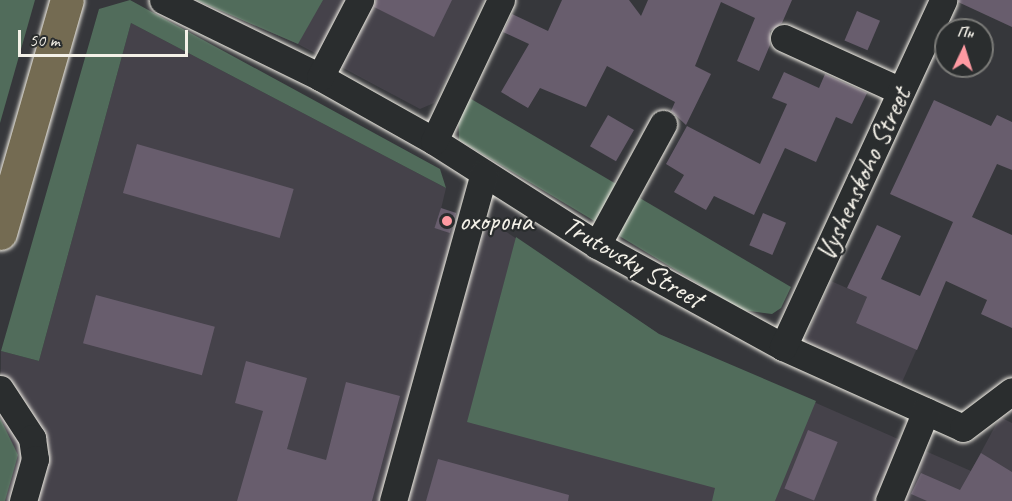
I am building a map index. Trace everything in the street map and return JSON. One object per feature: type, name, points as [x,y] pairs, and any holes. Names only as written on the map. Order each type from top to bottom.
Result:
[{"type":"main road","points":[[0,233],[67,0]]},
{"type":"street","name":"Trutovsky Street","points":[[162,0],[320,77],[434,141],[597,245],[783,347],[963,428],[1012,391]]},
{"type":"street","points":[[320,77],[360,0]]},
{"type":"street","points":[[434,141],[501,0]]},
{"type":"street","name":"Vyshenskoho Street","points":[[783,347],[943,0]]},
{"type":"street","points":[[784,38],[901,91]]},
{"type":"street","points":[[597,245],[663,124]]},
{"type":"street","points":[[393,501],[484,173]]},
{"type":"street","points":[[0,388],[32,438],[35,459],[23,501]]},
{"type":"street","points":[[890,501],[926,411]]},
{"type":"shaded area","points":[[196,0],[484,0],[434,103],[420,109],[298,44]]},
{"type":"shaded area","points":[[131,23],[446,188],[441,209],[479,223],[490,221],[659,334],[971,471],[1000,417],[1012,423],[1012,501],[0,501],[1,351],[39,361]]},
{"type":"shaded area","points":[[831,281],[928,324],[901,384],[804,341]]},
{"type":"green space","points":[[0,0],[35,0],[0,123]]},
{"type":"green space","points":[[130,0],[440,169],[446,188],[131,23],[39,361],[1,351],[99,9]]},
{"type":"green space","points":[[196,0],[323,0],[298,44]]},
{"type":"green space","points":[[466,96],[623,188],[601,225],[459,140],[458,111]]},
{"type":"green space","points":[[633,194],[791,287],[781,308],[772,314],[742,310],[611,231]]},
{"type":"green space","points":[[516,237],[659,334],[816,401],[775,501],[712,501],[715,488],[467,422]]},
{"type":"green space","points":[[0,418],[18,455],[5,501],[0,501]]},
{"type":"building","points":[[376,0],[452,0],[434,37],[374,7]]},
{"type":"building","points":[[562,0],[629,0],[641,16],[648,0],[792,0],[782,23],[770,31],[770,45],[759,71],[737,61],[755,18],[721,2],[695,66],[711,74],[686,125],[671,111],[675,102],[607,66],[586,107],[540,88],[528,108],[501,92],[529,44],[503,32],[512,14],[548,31]]},
{"type":"building","points":[[959,0],[1012,0],[1012,27],[994,18],[958,2]]},
{"type":"building","points":[[857,11],[880,21],[868,50],[844,40]]},
{"type":"building","points":[[784,72],[819,88],[825,74],[867,93],[852,124],[836,117],[816,162],[785,148],[754,215],[714,196],[706,210],[674,192],[684,175],[666,164],[687,126],[760,164],[787,104],[772,98]]},
{"type":"building","points":[[934,100],[991,126],[997,115],[1012,122],[1012,170],[997,164],[972,217],[1012,235],[1012,328],[981,314],[987,300],[946,281],[917,350],[856,323],[867,297],[847,288],[877,225],[901,236],[881,279],[920,296],[953,222],[890,194]]},
{"type":"building","points":[[608,115],[634,130],[616,161],[590,146]]},
{"type":"building","points":[[137,144],[294,189],[280,238],[123,193]]},
{"type":"building","name":"охорона","points":[[441,208],[456,213],[450,233],[435,228]]},
{"type":"building","points":[[763,213],[786,223],[772,255],[749,245]]},
{"type":"building","points":[[96,295],[215,327],[202,375],[83,343]]},
{"type":"building","points":[[246,361],[307,378],[287,449],[326,460],[346,382],[400,396],[372,501],[237,501],[263,411],[235,403]]},
{"type":"building","points":[[808,430],[838,442],[814,500],[784,488]]},
{"type":"building","points":[[981,453],[1012,472],[1012,501],[927,501],[911,494],[921,473],[960,490]]},
{"type":"building","points":[[438,459],[569,495],[568,501],[426,501]]},
{"type":"place","name":"охорона","points":[[447,221]]}]
